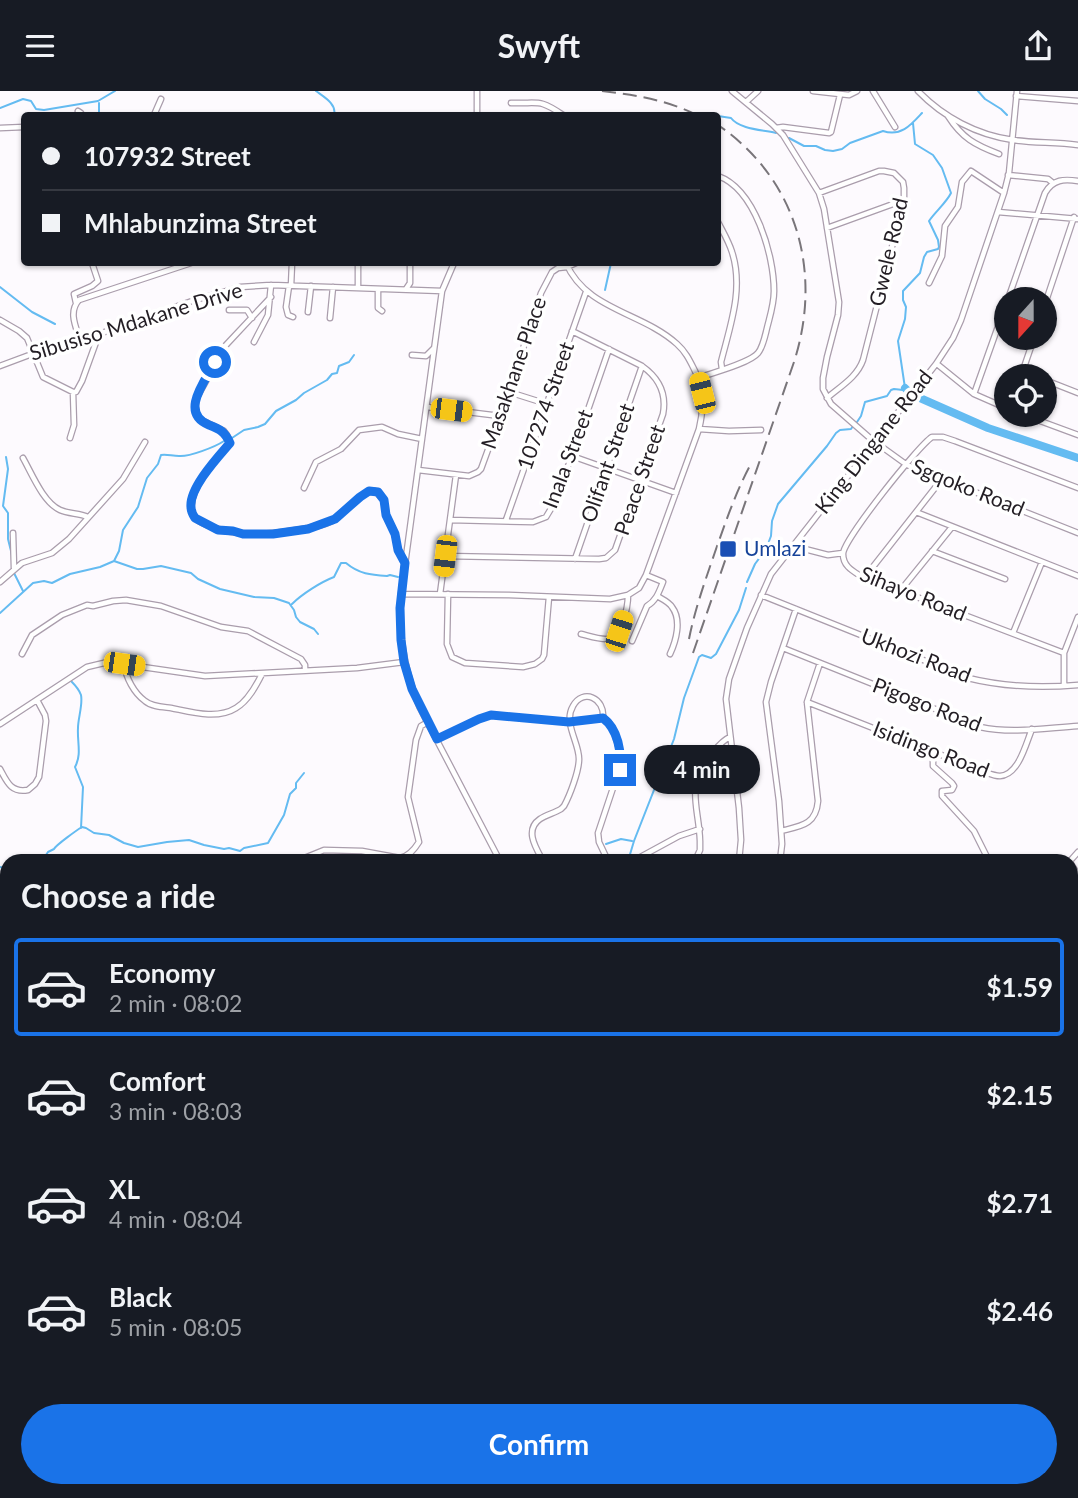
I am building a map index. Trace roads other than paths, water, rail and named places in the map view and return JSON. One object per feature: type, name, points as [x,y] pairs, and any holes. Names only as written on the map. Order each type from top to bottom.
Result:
[{"type":"street","points":[[477,91],[477,112]]},
{"type":"street","points":[[732,91],[783,135],[819,193],[839,302],[823,378],[823,389],[827,398]]},
{"type":"street","points":[[746,102],[758,91]]},
{"type":"street","points":[[813,91],[839,95],[849,95],[856,91]]},
{"type":"street","points":[[873,91],[895,127]]},
{"type":"street","points":[[918,91],[934,106],[972,128],[1013,140],[1078,145]]},
{"type":"street","points":[[1017,94],[1078,101]]},
{"type":"street","name":"King Dingane Road","points":[[740,854],[741,829],[726,699],[747,628],[771,574],[936,364],[953,338],[1009,175],[1017,94]]},
{"type":"street","points":[[776,128],[831,132],[839,95]]},
{"type":"street","points":[[155,112],[161,99]]},
{"type":"street","points":[[511,103],[540,102],[559,112]]},
{"type":"street","points":[[948,115],[961,135],[999,154]]},
{"type":"street","points":[[0,128],[21,127]]},
{"type":"street","name":"Gwele Road","points":[[819,193],[879,170],[894,173],[904,187],[904,200],[860,368],[827,398]]},
{"type":"street","points":[[929,283],[942,256],[945,226],[958,207],[962,182],[971,171],[1004,193]]},
{"type":"street","points":[[1009,175],[1048,179],[1053,183]]},
{"type":"street","points":[[698,378],[747,360],[759,352],[772,310],[774,289],[765,236],[741,191],[721,178]]},
{"type":"street","points":[[1012,287],[1045,193],[1053,183],[1063,180],[1078,181]]},
{"type":"street","points":[[827,228],[904,200]]},
{"type":"street","points":[[998,212],[1076,218],[1051,287]]},
{"type":"street","points":[[721,229],[733,255],[737,287],[735,308],[721,362],[722,369]]},
{"type":"street","points":[[80,340],[73,315],[76,303],[74,294],[98,281],[93,266]]},
{"type":"street","points":[[76,303],[182,266]]},
{"type":"street","points":[[292,266],[286,307],[288,314],[293,317]]},
{"type":"street","points":[[358,266],[358,288]]},
{"type":"street","points":[[405,290],[410,283],[410,266]]},
{"type":"street","points":[[453,266],[442,292],[401,594],[400,626],[404,662],[412,689],[494,854]]},
{"type":"street","name":"Masakhane Place","points":[[456,475],[470,476],[481,469],[541,293],[552,272],[563,266]]},
{"type":"street","points":[[401,594],[610,599],[628,595],[639,588],[646,575],[699,429],[702,393],[698,378],[685,353],[676,343],[594,298],[586,292],[567,266]]},
{"type":"street","points":[[254,342],[268,315],[271,285]]},
{"type":"street","name":"Sibusiso Mdakane Drive","points":[[0,366],[227,291],[251,286],[442,292]]},
{"type":"street","points":[[308,312],[311,286]]},
{"type":"street","points":[[330,318],[333,287]]},
{"type":"street","points":[[378,289],[378,307],[382,311]]},
{"type":"street","name":"107274 Street","points":[[506,520],[586,292]]},
{"type":"street","points":[[271,297],[220,353],[195,404],[199,419],[227,435],[230,443],[212,464],[193,496],[191,507],[195,518],[218,530],[243,534],[273,534],[308,529],[332,521],[364,494],[375,491],[384,500],[386,515],[405,563]]},
{"type":"street","points":[[229,310],[245,309],[252,318]]},
{"type":"street","points":[[0,328],[2,321],[23,334],[43,377],[73,392]]},
{"type":"street","name":"Peace Street","points":[[445,556],[599,559],[606,558],[618,544],[663,414],[663,393],[652,373],[642,366],[572,331]]},
{"type":"street","points":[[73,392],[76,392],[82,381],[99,334]]},
{"type":"street","points":[[974,394],[994,338]]},
{"type":"street","points":[[412,355],[426,356],[435,347]]},
{"type":"street","name":"Inala Street","points":[[450,520],[533,522],[547,517],[572,456],[609,349]]},
{"type":"street","points":[[936,364],[974,394],[994,403]]},
{"type":"street","name":"Olifant Street","points":[[575,559],[642,366]]},
{"type":"street","points":[[1057,385],[1078,393]]},
{"type":"street","points":[[509,391],[547,404]]},
{"type":"street","points":[[70,437],[74,425],[73,392]]},
{"type":"street","name":"Sgqoko Road","points":[[827,398],[875,442],[906,465],[1078,533]]},
{"type":"street","points":[[427,407],[500,416]]},
{"type":"street","points":[[304,488],[314,465],[341,449],[359,430],[382,427],[398,434],[422,439]]},
{"type":"street","points":[[1056,427],[1078,435]]},
{"type":"street","points":[[699,429],[761,430]]},
{"type":"street","name":"Sihayo Road","points":[[1064,653],[865,577],[846,565],[843,553],[858,524],[916,451],[935,436],[1078,488]]},
{"type":"street","points":[[0,582],[14,568],[30,559],[54,552],[69,539],[122,479],[145,442]]},
{"type":"street","points":[[572,456],[676,493]]},
{"type":"street","points":[[23,458],[51,504],[63,511],[89,517]]},
{"type":"street","points":[[418,470],[456,475],[440,594]]},
{"type":"street","points":[[865,577],[942,479]]},
{"type":"street","points":[[916,512],[1078,576]]},
{"type":"street","points":[[900,591],[952,527]]},
{"type":"street","points":[[13,533],[14,568]]},
{"type":"street","points":[[793,546],[828,555],[843,553]]},
{"type":"street","points":[[932,551],[1005,579]]},
{"type":"street","points":[[1013,633],[1042,562]]},
{"type":"street","points":[[632,641],[647,606],[657,596],[663,582],[646,575]]},
{"type":"street","points":[[448,594],[447,644],[452,657],[465,663],[523,667],[535,664],[544,655],[549,597]]},
{"type":"street","points":[[581,634],[609,639],[616,636],[628,595]]},
{"type":"street","name":"Ukhozi Road","points":[[761,595],[968,678],[1037,687],[1078,685]]},
{"type":"street","points":[[657,596],[675,611],[677,633],[670,654]]},
{"type":"street","points":[[22,654],[32,635],[62,615],[87,605],[126,600],[161,606],[221,627],[252,632],[301,659],[305,670]]},
{"type":"street","points":[[781,854],[779,801],[766,702],[796,609]]},
{"type":"street","points":[[1064,686],[1064,653],[1078,617]]},
{"type":"street","name":"Pigogo Road","points":[[783,648],[979,727],[1013,730],[1078,726]]},
{"type":"street","points":[[0,724],[87,667],[108,662],[205,676],[357,668],[404,662]]},
{"type":"street","points":[[781,831],[805,824],[817,811],[817,788],[807,702],[820,663]]},
{"type":"street","points":[[124,664],[128,679],[146,702],[205,714],[236,709],[249,695],[262,673]]},
{"type":"street","points":[[539,854],[533,842],[532,828],[537,821],[561,809],[578,768],[579,755],[569,722],[571,709],[584,697],[593,698],[602,706],[603,718]]},
{"type":"street","points":[[0,769],[8,784],[15,790],[28,790],[37,782],[46,721],[37,700]]},
{"type":"street","name":"Isidingo Road","points":[[807,702],[993,775],[1005,775],[1016,765],[1032,729]]},
{"type":"street","points":[[437,739],[491,715],[569,722],[603,718]]},
{"type":"street","points":[[603,718],[614,731],[621,761],[598,833],[605,854]]},
{"type":"street","points":[[410,854],[419,842],[408,797],[416,740],[421,726],[428,722]]},
{"type":"street","points":[[698,854],[700,829],[695,791],[698,775],[719,745],[730,737]]},
{"type":"street","points":[[933,751],[933,767],[954,786],[952,790],[943,791],[942,796],[974,831],[986,854]]},
{"type":"street","points":[[646,854],[679,836],[700,829]]},
{"type":"street","points":[[314,854],[324,850],[378,854]]},
{"type":"waterway","points":[[0,108],[23,99],[31,101],[36,109],[44,110],[98,101],[115,91]]},
{"type":"waterway","points":[[316,91],[332,104],[334,112]]},
{"type":"waterway","points":[[978,91],[1007,115]]},
{"type":"waterway","points":[[99,103],[99,112]]},
{"type":"waterway","points":[[789,138],[804,146],[833,151],[883,131],[900,131],[910,126],[922,113]]},
{"type":"waterway","points":[[721,116],[731,118],[745,127],[776,133]]},
{"type":"waterway","points":[[857,422],[865,402],[887,396],[891,390],[905,388],[898,341],[905,319],[903,291],[920,273],[927,252],[939,247],[929,221],[951,193],[942,168],[933,155],[915,144],[913,123]]},
{"type":"waterway","points":[[605,290],[610,266]]},
{"type":"waterway","points":[[0,287],[32,312],[55,324]]},
{"type":"waterway","points":[[232,438],[244,430],[265,424],[276,411],[337,373],[339,366],[349,362],[354,355]]},
{"type":"waterway","points":[[920,398],[988,428],[1078,458]]},
{"type":"waterway","points":[[747,582],[766,549],[778,504],[836,433],[853,426]]},
{"type":"waterway","points":[[114,561],[123,530],[138,507],[147,478],[158,464],[161,455],[189,455],[224,441]]},
{"type":"waterway","points":[[6,457],[8,469],[3,506],[8,513],[8,539],[12,555]]},
{"type":"waterway","points":[[0,613],[33,583],[52,583],[70,574],[114,561],[137,569],[161,566],[191,573],[220,589],[289,603],[300,622],[318,634]]},
{"type":"waterway","points":[[292,604],[334,577],[341,563],[365,573],[398,577]]},
{"type":"waterway","points":[[13,571],[23,591]]},
{"type":"waterway","points":[[630,854],[674,739],[684,698],[699,657],[702,655],[711,658],[716,654],[739,610],[746,588]]},
{"type":"waterway","points":[[71,681],[81,695],[79,753],[75,767],[83,787],[81,828]]},
{"type":"waterway","points":[[47,854],[82,827],[138,847],[189,840],[240,851],[268,843],[284,815],[290,794],[304,773]]},
{"type":"waterway","points":[[606,844],[621,839],[632,841]]},
{"type":"railway","points":[[602,91],[651,99],[690,112]]},
{"type":"railway","points":[[693,653],[794,362],[802,328],[805,295],[804,262],[796,230],[784,200],[767,172],[745,147],[721,127]]},
{"type":"railway","points":[[689,639],[700,595],[723,529],[752,462]]},
{"type":"place","name":"Umlazi","points":[[728,549]]}]
